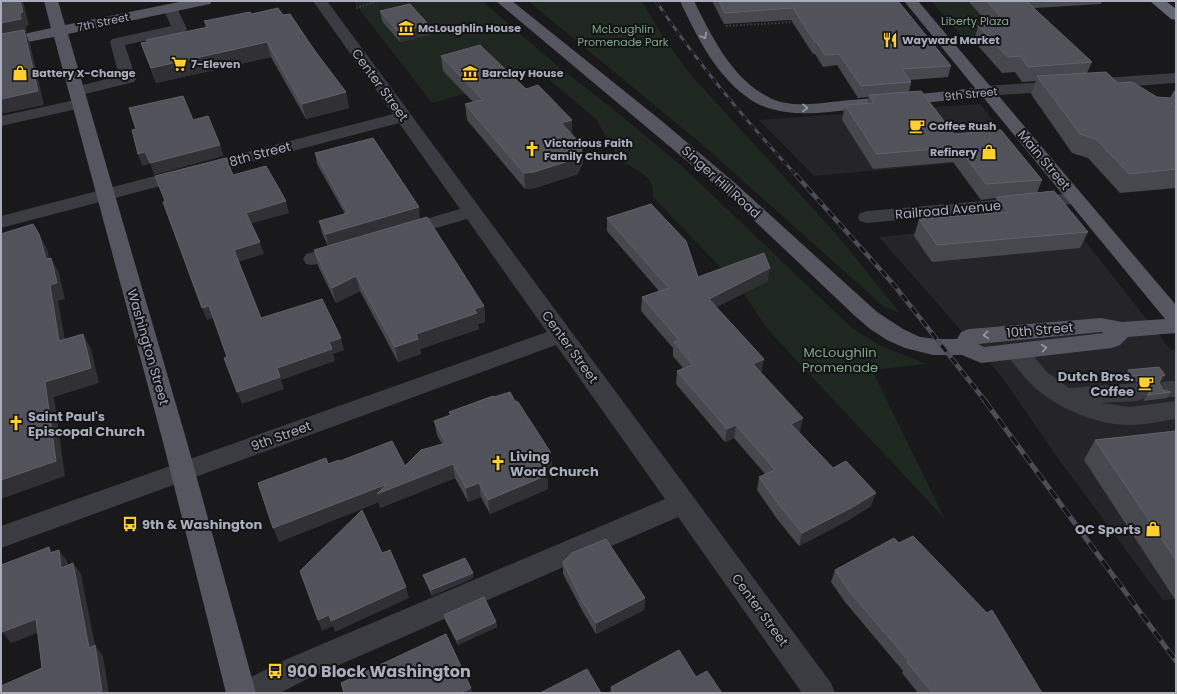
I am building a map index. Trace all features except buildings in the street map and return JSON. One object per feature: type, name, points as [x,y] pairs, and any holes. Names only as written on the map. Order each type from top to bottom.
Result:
[{"type":"highway","points":[[1157,1],[1176,16]]},
{"type":"main road","name":"Washington Street","points":[[51,1],[175,442],[241,693]]},
{"type":"main road","name":"7th Street","points":[[1,43],[205,1]]},
{"type":"main road","name":"Singer Hill Road","points":[[503,1],[697,160],[876,323],[909,341],[923,345],[954,348]]},
{"type":"main road","points":[[687,1],[700,28]]},
{"type":"main road","name":"Main Street","points":[[911,1],[1176,320]]},
{"type":"main road","name":"9th Street","points":[[700,28],[710,46],[733,76],[751,92],[766,102],[785,107],[815,108],[932,98],[986,91]]},
{"type":"main road","name":"10th Street","points":[[954,348],[969,337],[1102,325],[1122,330],[1176,326]]},
{"type":"main road","name":"10th Street","points":[[954,348],[981,355],[1112,340],[1122,330]]},
{"type":"street","name":"Center Street","points":[[320,1],[820,693]]},
{"type":"street","points":[[1,121],[78,97],[128,79],[117,42],[180,29],[170,8]]},
{"type":"street","name":"9th Street","points":[[986,91],[1176,78]]},
{"type":"street","name":"8th Street","points":[[1,222],[403,117]]},
{"type":"street","name":"Railroad Avenue","points":[[867,217],[1076,199]]},
{"type":"street","points":[[388,237],[472,212]]},
{"type":"street","points":[[313,259],[358,246]]},
{"type":"street","name":"9th Street","points":[[1,537],[561,335]]},
{"type":"street","points":[[1016,351],[1046,385],[1064,397],[1085,407],[1108,413],[1129,416],[1176,410]]},
{"type":"street","points":[[1064,397],[1137,392]]},
{"type":"street","points":[[250,693],[297,669],[683,503]]},
{"type":"path","points":[[356,8],[378,1]]},
{"type":"path","points":[[700,28],[801,21]]},
{"type":"shaded area","points":[[980,104],[1022,157],[814,176],[759,120]]},
{"type":"shaded area","points":[[1066,217],[1171,350],[1176,349],[1176,599],[1163,600],[1057,457],[1002,377],[879,237]]},
{"type":"green space","name":"McLoughlin Promenade","points":[[353,1],[482,1],[559,67],[618,113],[684,168],[852,328],[881,346],[927,364],[872,370],[945,519],[768,330],[740,288],[653,197],[653,188],[649,179],[639,171],[619,160],[596,119],[540,72],[432,103]]},
{"type":"green space","name":"McLoughlin Promenade","points":[[528,1],[642,1],[665,40],[691,75],[838,236],[900,313],[883,306],[704,146]]},
{"type":"green space","name":"Liberty Plaza","points":[[931,1],[997,1],[1043,37],[967,42]]},
{"type":"railway","points":[[656,1],[723,92],[797,176]]},
{"type":"railway","points":[[796,175],[894,285],[986,402]]},
{"type":"railway","points":[[985,401],[1176,661]]},
{"type":"place","name":"McLoughlin House","points":[[406,28]]},
{"type":"place","name":"Wayward Market","points":[[890,40]]},
{"type":"place","name":"7-Eleven","points":[[179,64]]},
{"type":"place","name":"Battery X-Change","points":[[20,73]]},
{"type":"place","name":"Barclay House","points":[[470,73]]},
{"type":"place","name":"Coffee Rush","points":[[917,126]]},
{"type":"place","name":"Victorious Faith Family Church","points":[[532,149]]},
{"type":"place","name":"Refinery","points":[[989,152]]},
{"type":"place","name":"Dutch Bros. Coffee","points":[[1146,383]]},
{"type":"place","name":"Saint Paul's Episcopal Church","points":[[16,423]]},
{"type":"place","name":"Living Word Church","points":[[498,463]]},
{"type":"place","name":"9th & Washington","points":[[130,524]]},
{"type":"place","name":"OC Sports","points":[[1153,529]]},
{"type":"place","name":"900 Block Washington","points":[[275,671]]},
{"type":"park label","name":"McLoughlin Promenade Park","points":[[623,35]]}]
